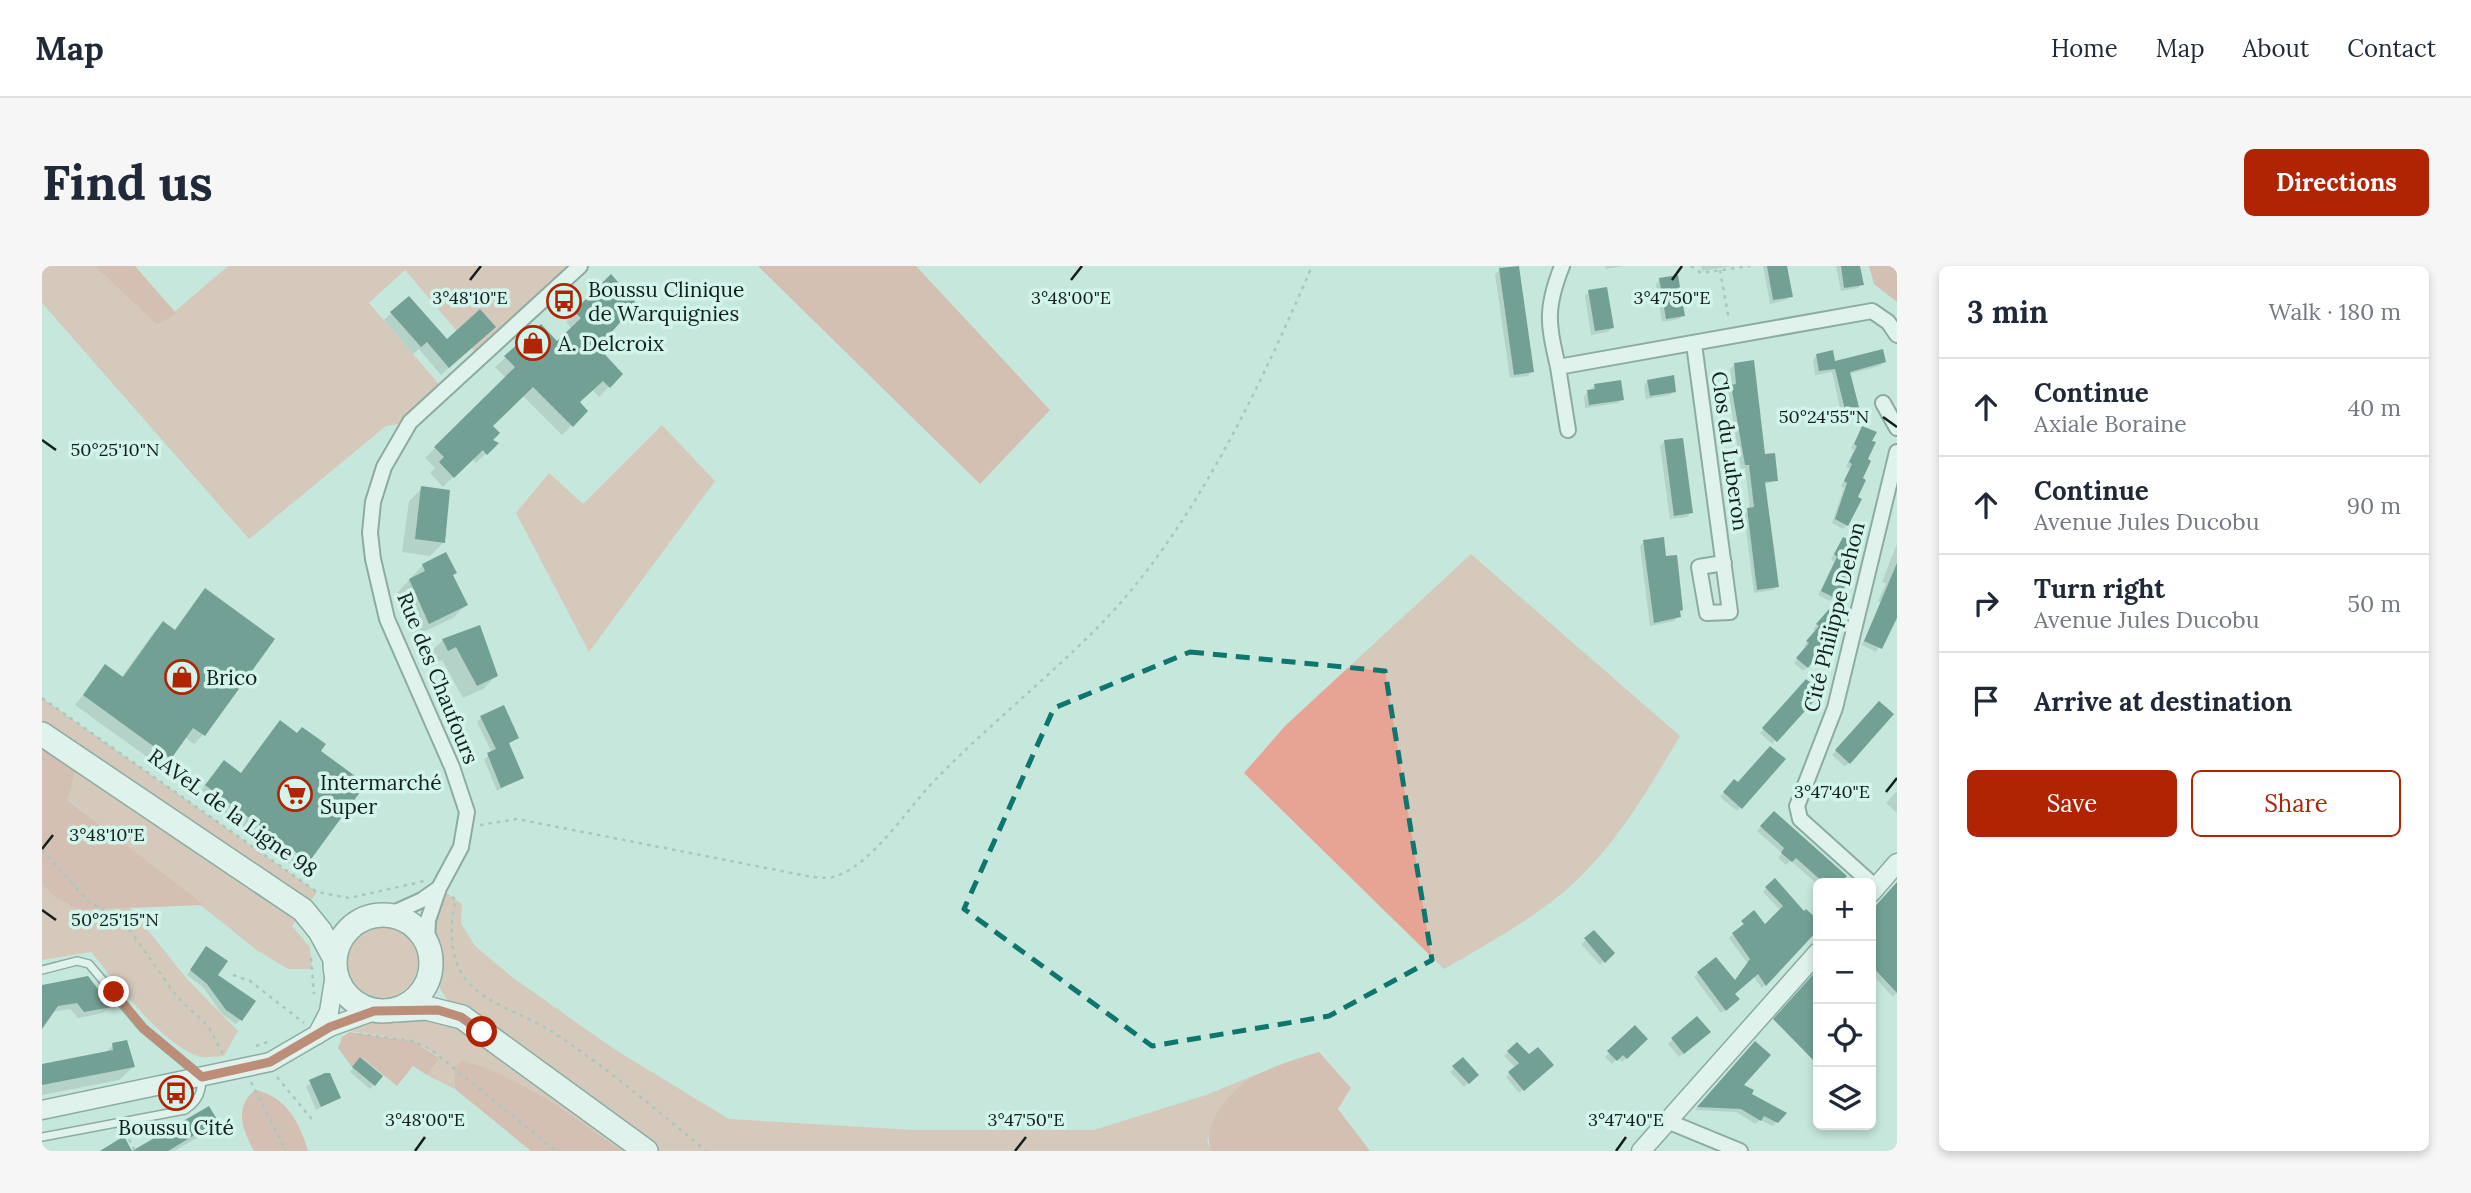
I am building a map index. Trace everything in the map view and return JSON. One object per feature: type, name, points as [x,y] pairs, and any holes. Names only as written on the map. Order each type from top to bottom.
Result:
[{"type":"main road","points":[[42,734],[303,910],[320,931],[349,998],[384,1010],[426,1009],[461,1017]]},
{"type":"main road","points":[[303,910],[326,916],[362,919],[389,915],[405,919],[427,942],[431,968],[445,998],[461,1017],[646,1151]]},
{"type":"main road","points":[[335,965],[339,941],[349,928],[362,919]]},
{"type":"main road","points":[[384,1010],[419,995],[431,968]]},
{"type":"street","name":"Rue des Chaufours","points":[[427,942],[428,920],[439,888],[452,868],[467,828],[464,798],[387,619],[372,546],[373,502],[384,467],[410,422],[580,266]]},
{"type":"street","points":[[1562,266],[1550,297],[1549,326],[1567,430]]},
{"type":"street","points":[[1558,368],[1872,311],[1888,322],[1897,335]]},
{"type":"street","name":"Clos du Luberon","points":[[1695,344],[1724,563]]},
{"type":"street","points":[[1883,403],[1897,428]]},
{"type":"street","name":"Cité Philippe Dehon","points":[[1862,878],[1800,819],[1797,806],[1835,708],[1897,452]]},
{"type":"street","points":[[1876,883],[1897,863]]},
{"type":"street","points":[[389,915],[422,900],[439,888]]},
{"type":"street","points":[[1641,1151],[1813,958]]},
{"type":"street","points":[[323,1031],[329,1012],[335,965]]},
{"type":"street","points":[[42,1110],[270,1062],[323,1031],[384,1010]]},
{"type":"street","points":[[1667,1121],[1740,1151]]},
{"type":"lane","points":[[42,970],[77,961],[89,964],[143,1028],[202,1077],[202,1090],[196,1102],[185,1110],[42,1137]]},
{"type":"path","points":[[467,828],[517,819],[807,876],[831,878],[849,870],[865,858],[938,776],[1102,623],[1144,572],[1198,494],[1244,413],[1312,266]]},
{"type":"path","points":[[1691,266],[1701,273],[1750,266]]},
{"type":"path","points":[[1720,270],[1732,337]]},
{"type":"path","name":"RAVeL de la Ligne 98","points":[[42,698],[317,892],[349,898],[421,879],[439,888]]},
{"type":"path","points":[[42,850],[89,902],[115,917],[132,933],[177,997],[208,1026],[238,1070],[286,1151]]},
{"type":"path","points":[[439,888],[456,900],[450,921],[452,942],[457,960],[470,984],[553,1032],[653,1106],[706,1151]]},
{"type":"path","points":[[310,947],[314,999]]},
{"type":"path","points":[[233,975],[250,981],[323,1031],[412,1041],[430,1049],[556,1151]]},
{"type":"path","points":[[296,1026],[304,1020]]},
{"type":"path","points":[[238,1070],[244,1051],[280,1036]]},
{"type":"path","points":[[270,1062],[281,1084],[315,1123]]},
{"type":"path","points":[[119,1121],[135,1151]]},
{"type":"highlighted area","points":[[1190,652],[1385,671],[1432,960],[1329,1016],[1152,1046],[964,909],[1054,708]]},
{"type":"shaded area","points":[[42,266],[94,266],[159,325],[228,266],[580,266],[479,357],[405,270],[369,303],[444,390],[410,422],[386,426],[249,539],[42,303]]},
{"type":"shaded area","points":[[94,266],[135,266],[176,313],[158,325]]},
{"type":"shaded area","points":[[758,266],[916,266],[1050,410],[980,484]]},
{"type":"shaded area","points":[[1869,266],[1897,266],[1897,302],[1874,284]]},
{"type":"shaded area","points":[[662,425],[715,481],[589,652],[516,513],[549,473],[583,504]]},
{"type":"shaded area","points":[[1471,554],[1680,736],[1619,832],[1574,883],[1529,918],[1444,969],[1244,773],[1285,726]]},
{"type":"shaded area","points":[[42,698],[317,892],[292,926],[310,947],[312,969],[288,969],[258,951],[68,799],[79,759],[42,734]]},
{"type":"shaded area","points":[[42,734],[79,758],[68,800],[204,905],[79,910],[55,897],[42,884]]},
{"type":"shaded area","points":[[42,884],[63,902],[83,909],[130,908],[187,979],[238,1031],[224,1056],[202,1057],[172,1041],[127,996],[91,952],[42,960]]},
{"type":"shaded area","points":[[439,888],[462,904],[461,923],[475,946],[512,977],[614,1049],[729,1119],[914,1130],[1094,1130],[1206,1095],[1255,1075],[1227,1102],[1207,1141],[1212,1151],[623,1151],[561,1108],[454,1070],[455,1089],[427,1075],[440,1058],[416,1044],[330,1027],[374,1011],[414,1009],[460,1016],[438,983],[429,955],[431,926]]},
{"type":"shaded area","points":[[382,926],[396,929],[408,936],[415,948],[418,962],[415,976],[408,988],[396,995],[382,998],[368,995],[356,988],[349,976],[346,962],[349,948],[356,936],[368,929]]},
{"type":"shaded area","points":[[350,1032],[412,1041],[440,1058],[427,1075],[413,1066],[397,1086],[361,1057],[352,1067],[338,1048],[342,1037]]},
{"type":"shaded area","points":[[1319,1052],[1351,1088],[1338,1109],[1370,1151],[1212,1151],[1209,1141],[1214,1118],[1239,1087],[1258,1074]]},
{"type":"shaded area","points":[[462,1060],[484,1067],[526,1087],[623,1151],[531,1151],[455,1089],[454,1069]]},
{"type":"shaded area","points":[[255,1090],[275,1098],[290,1112],[301,1130],[308,1151],[254,1151],[246,1135],[242,1111],[248,1097]]},
{"type":"building","points":[[1519,266],[1534,372],[1514,375],[1499,268]]},
{"type":"building","points":[[1767,266],[1787,266],[1793,297],[1773,300]]},
{"type":"building","points":[[1841,266],[1860,266],[1864,285],[1844,288]]},
{"type":"building","points":[[611,274],[637,304],[598,347],[623,374],[610,388],[603,381],[580,402],[588,411],[573,427],[533,387],[493,426],[500,433],[493,440],[499,443],[487,455],[483,450],[454,478],[439,462],[444,457],[434,447],[515,367],[504,356],[541,324],[557,341],[581,318],[574,311]]},
{"type":"building","points":[[1678,275],[1685,316],[1666,319],[1659,278]]},
{"type":"building","points":[[1607,287],[1614,328],[1595,331],[1588,290]]},
{"type":"building","points":[[409,296],[447,339],[480,309],[496,327],[449,368],[427,342],[421,347],[390,312]]},
{"type":"building","points":[[1883,349],[1886,362],[1850,372],[1861,415],[1847,418],[1835,369],[1819,371],[1816,354],[1833,350],[1835,361]]},
{"type":"building","points":[[1754,360],[1765,454],[1775,453],[1778,481],[1765,482],[1779,587],[1757,590],[1747,508],[1754,507],[1749,465],[1745,465],[1731,385],[1736,384],[1734,363]]},
{"type":"building","points":[[1674,375],[1676,392],[1650,396],[1647,380]]},
{"type":"building","points":[[1621,380],[1624,400],[1589,405],[1587,390],[1595,389],[1594,384]]},
{"type":"building","points":[[1862,426],[1877,432],[1872,441],[1876,442],[1863,478],[1866,480],[1858,497],[1862,499],[1848,526],[1835,519],[1847,483],[1844,481],[1852,464],[1849,462],[1857,446],[1854,444]]},
{"type":"building","points":[[1683,438],[1693,513],[1674,516],[1664,440]]},
{"type":"building","points":[[421,486],[450,490],[445,543],[415,539]]},
{"type":"building","points":[[1664,537],[1666,556],[1677,555],[1683,610],[1680,611],[1681,617],[1654,623],[1643,540]]},
{"type":"building","points":[[1843,537],[1856,543],[1853,551],[1856,553],[1848,571],[1852,572],[1843,591],[1839,590],[1835,598],[1821,591]]},
{"type":"building","points":[[446,552],[457,573],[453,575],[468,605],[429,624],[409,579],[425,571],[422,564]]},
{"type":"building","points":[[1897,563],[1897,618],[1882,649],[1864,641]]},
{"type":"building","points":[[205,588],[275,639],[205,736],[193,728],[171,759],[83,695],[105,664],[123,677],[163,621],[175,630]]},
{"type":"building","points":[[1829,609],[1841,619],[1834,626],[1837,629],[1808,668],[1796,658],[1819,626],[1816,624]]},
{"type":"building","points":[[480,625],[498,676],[477,686],[456,647],[448,651],[442,639]]},
{"type":"building","points":[[1806,679],[1822,692],[1777,742],[1762,728]]},
{"type":"building","points":[[1879,701],[1894,714],[1850,764],[1835,750]]},
{"type":"building","points":[[504,705],[519,738],[509,743],[524,778],[501,788],[487,753],[496,749],[480,716]]},
{"type":"building","points":[[280,720],[297,733],[302,727],[326,744],[321,751],[366,784],[309,862],[205,785],[224,760],[241,773]]},
{"type":"building","points":[[1770,746],[1786,759],[1742,809],[1723,792],[1734,779],[1738,782]]},
{"type":"building","points":[[1774,811],[1847,876],[1818,878],[1796,858],[1792,862],[1781,853],[1784,848],[1760,826]]},
{"type":"building","points":[[1775,878],[1804,911],[1806,909],[1813,915],[1813,935],[1766,986],[1758,974],[1735,994],[1740,999],[1726,1011],[1697,972],[1716,957],[1735,980],[1750,959],[1732,933],[1744,924],[1741,921],[1754,910],[1765,924],[1783,906],[1765,887]]},
{"type":"building","points":[[1897,882],[1897,993],[1876,970],[1876,905]]},
{"type":"building","points":[[1594,930],[1615,953],[1605,963],[1584,938]]},
{"type":"building","points":[[206,946],[228,961],[218,975],[256,1001],[242,1021],[226,1010],[207,984],[190,970]]},
{"type":"building","points":[[1813,975],[1813,1060],[1773,1019]]},
{"type":"building","points":[[88,976],[112,1007],[84,1012],[77,1003],[58,1006],[42,1029],[42,985]]},
{"type":"building","points":[[1697,1016],[1711,1032],[1684,1054],[1671,1038]]},
{"type":"building","points":[[1635,1025],[1648,1039],[1627,1059],[1623,1055],[1617,1061],[1607,1051]]},
{"type":"building","points":[[127,1040],[135,1067],[42,1085],[42,1064],[113,1050],[112,1043]]},
{"type":"building","points":[[1755,1041],[1771,1055],[1744,1085],[1754,1090],[1752,1094],[1787,1113],[1778,1123],[1764,1116],[1761,1121],[1741,1109],[1697,1107]]},
{"type":"building","points":[[1517,1042],[1529,1054],[1538,1047],[1554,1065],[1524,1091],[1508,1072],[1519,1063],[1507,1051]]},
{"type":"building","points":[[360,1057],[383,1076],[375,1086],[352,1067]]},
{"type":"building","points":[[1463,1057],[1479,1075],[1469,1084],[1452,1066]]},
{"type":"building","points":[[330,1073],[341,1098],[321,1107],[309,1080]]},
{"type":"building","points":[[209,1106],[218,1121],[168,1151],[132,1151]]},
{"type":"building","points":[[124,1136],[132,1151],[100,1151]]},
{"type":"place","name":"Boussu Clinique de Warquignies","points":[[564,301]]},
{"type":"place","name":"A. Delcroix","points":[[533,343]]},
{"type":"place","name":"Brico","points":[[182,677]]},
{"type":"place","name":"Intermarché Super","points":[[295,794]]},
{"type":"place","name":"Boussu Cité","points":[[176,1093]]},
{"type":"route","points":[[114,992],[143,1028],[202,1077],[270,1062],[299,1048],[330,1027],[374,1011],[438,1010],[461,1017],[482,1032]]}]
